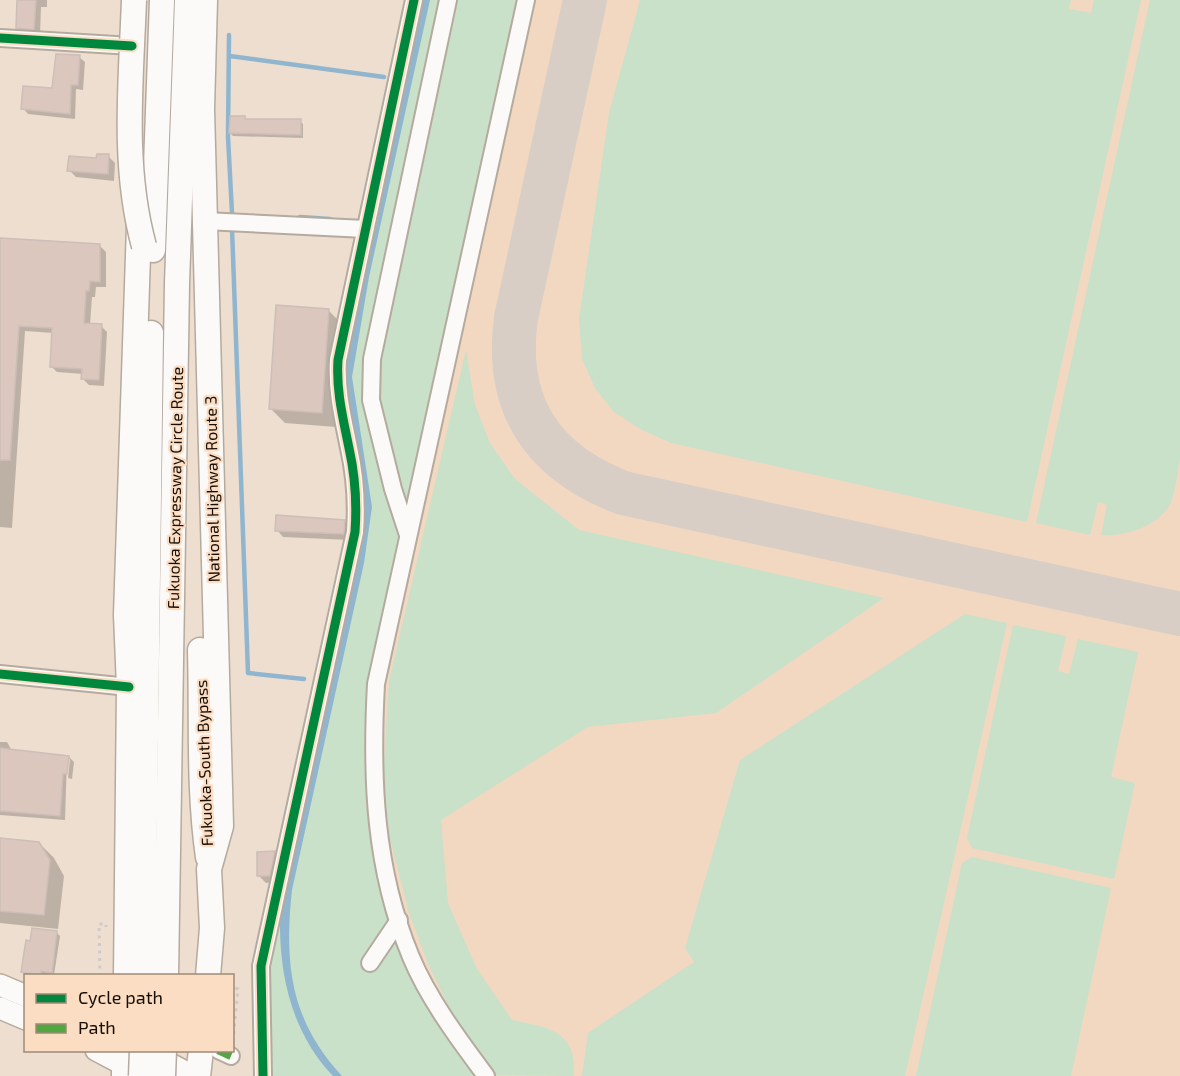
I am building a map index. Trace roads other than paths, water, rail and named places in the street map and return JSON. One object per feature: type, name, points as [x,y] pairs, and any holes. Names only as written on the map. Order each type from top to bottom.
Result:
[{"type":"highway","points":[[126,974],[117,945],[129,687],[126,615],[139,202],[132,46],[134,0]]},
{"type":"highway","points":[[134,0],[130,165],[134,208],[144,246]]},
{"type":"highway","points":[[117,945],[139,805],[139,653],[150,429],[144,246],[137,165],[142,0]]},
{"type":"highway","name":"Fukuoka Expressway Circle Route","points":[[143,974],[148,787],[152,282],[162,0]]},
{"type":"highway","name":"Fukuoka Expressway Circle Route","points":[[166,974],[177,283],[187,0]]},
{"type":"highway","name":"Fukuoka-South Bypass","points":[[192,0],[200,224],[197,430],[203,825],[209,869]]},
{"type":"highway","name":"National Highway Route 3","points":[[205,0],[202,109],[221,826],[209,869],[212,928],[208,974]]},
{"type":"highway","points":[[163,1076],[164,1052]]},
{"type":"highway","points":[[198,1076],[201,1052]]},
{"type":"main road","points":[[0,985],[24,995]]},
{"type":"main road","points":[[0,1008],[24,1018]]},
{"type":"main road","points":[[102,1052],[135,1063],[193,1076]]},
{"type":"street","points":[[263,1076],[261,966],[355,532],[356,512],[350,450],[336,386],[338,360],[414,0]]},
{"type":"street","points":[[408,536],[393,489],[371,399],[372,359],[377,322],[448,0]]},
{"type":"street","points":[[486,1076],[457,1037],[411,957],[399,920],[376,825],[372,754],[376,684],[526,0]]},
{"type":"street","points":[[0,38],[132,46]]},
{"type":"street","points":[[205,220],[365,229]]},
{"type":"street","points":[[0,674],[129,687]]},
{"type":"street","points":[[370,963],[399,920]]},
{"type":"water","points":[[422,0],[430,0],[369,277],[352,377],[372,507],[364,563],[292,890],[289,942],[294,989],[311,1034],[342,1076],[333,1076],[307,1041],[291,1003],[282,961],[280,918],[357,562],[364,511],[344,386],[354,318],[377,223]]},
{"type":"waterway","points":[[229,35],[228,137],[232,213]]},
{"type":"waterway","points":[[230,56],[384,77]]},
{"type":"waterway","points":[[300,217],[330,219]]},
{"type":"waterway","points":[[232,228],[248,673],[304,679]]}]
